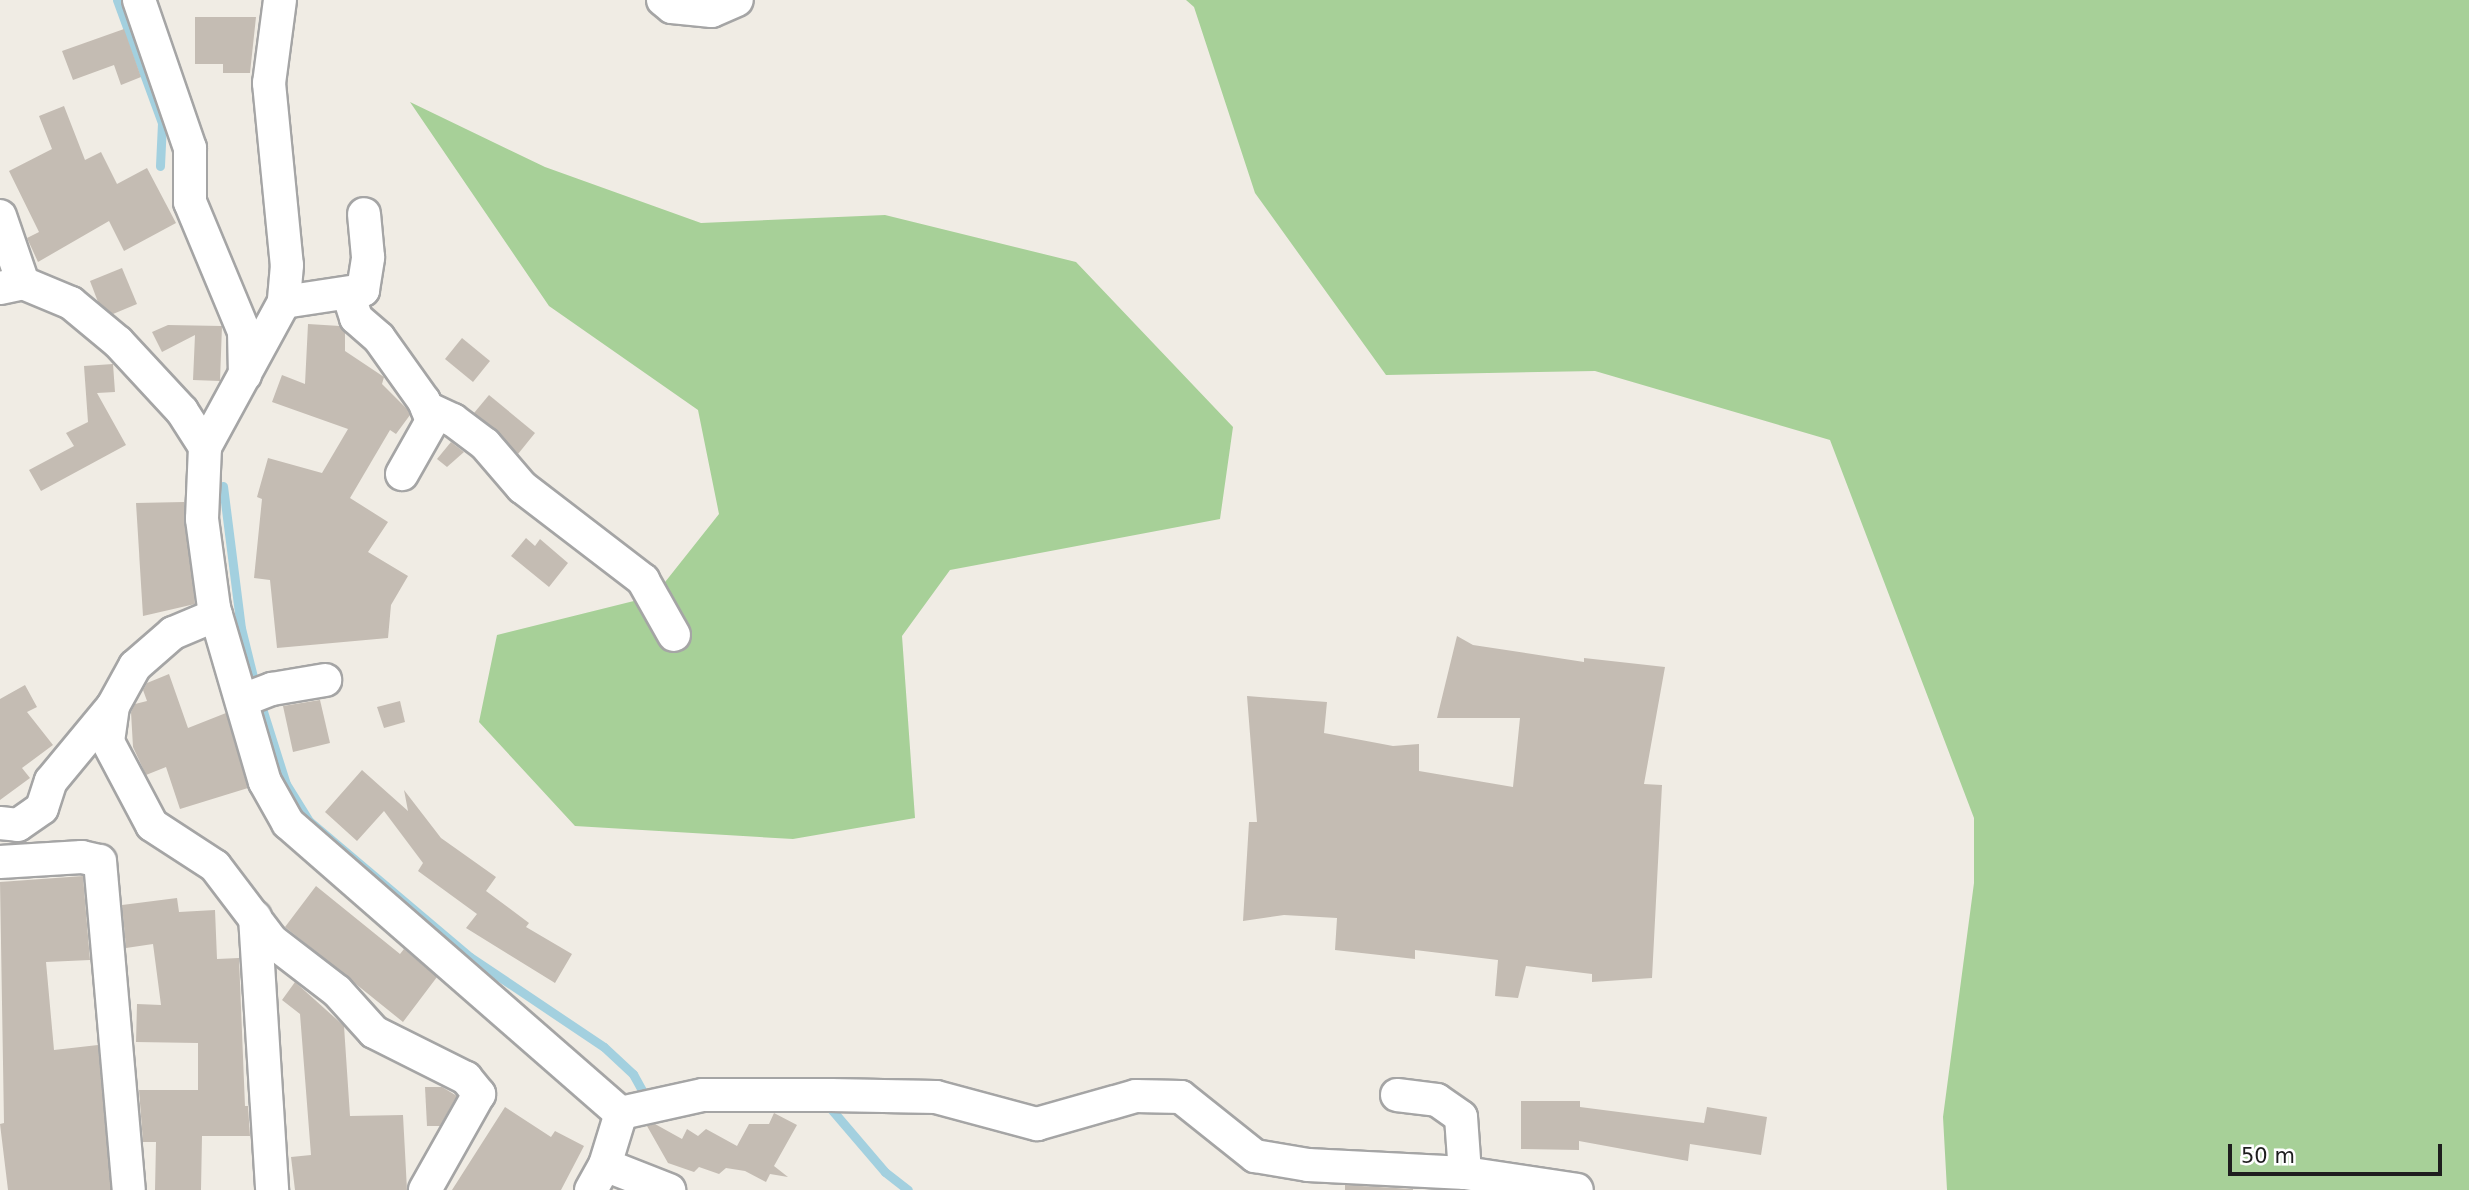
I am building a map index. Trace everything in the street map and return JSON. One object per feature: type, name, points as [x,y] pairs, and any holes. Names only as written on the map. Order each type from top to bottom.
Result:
[{"type":"street","points":[[139,0],[190,148],[190,202],[244,332],[245,376]]},
{"type":"street","points":[[280,0],[269,83],[287,265],[284,302],[205,447],[202,519],[216,615],[255,695],[265,782],[288,823],[621,1113]]},
{"type":"street","points":[[663,0],[672,7],[712,11],[737,0]]},
{"type":"street","points":[[284,302],[363,290],[368,257],[364,214]]},
{"type":"street","points":[[0,216],[12,285],[71,303],[118,342],[182,411],[205,447]]},
{"type":"street","points":[[348,293],[356,318],[379,338],[427,408],[432,421],[402,474]]},
{"type":"street","points":[[427,408],[485,444],[522,487],[643,580],[674,635]]},
{"type":"street","points":[[0,824],[18,825],[42,808],[51,781],[113,706],[135,666],[173,633],[216,615]]},
{"type":"street","points":[[255,695],[325,680]]},
{"type":"street","points":[[113,706],[108,742],[152,825],[215,866],[272,941],[337,992],[374,1032],[466,1079],[479,1094],[425,1190]]},
{"type":"street","points":[[0,862],[82,857],[100,861],[105,877],[129,1190]]},
{"type":"street","points":[[255,917],[272,1190]]},
{"type":"street","points":[[621,1113],[703,1095],[936,1097],[1037,1124],[1136,1096],[1181,1097],[1255,1156],[1307,1177],[1465,1173],[1577,1190]]},
{"type":"street","points":[[1397,1095],[1437,1100],[1461,1116],[1465,1173]]},
{"type":"street","points":[[621,1113],[598,1178],[668,1190]]},
{"type":"green space","points":[[1186,0],[2469,0],[2469,1190],[1947,1190],[1943,1117],[1974,883],[1974,818],[1830,440],[1595,371],[1386,375],[1255,193],[1194,7]]},
{"type":"green space","points":[[410,102],[545,167],[701,223],[885,215],[1076,262],[1233,427],[1220,519],[950,570],[902,636],[915,818],[793,839],[575,826],[479,722],[497,635],[654,596],[719,514],[698,410],[549,306]]},
{"type":"building","points":[[195,17],[256,17],[250,73],[223,73],[223,64],[195,64]]},
{"type":"building","points":[[124,29],[141,77],[121,85],[114,65],[73,80],[62,51]]},
{"type":"building","points":[[64,106],[85,160],[101,152],[117,184],[147,168],[176,223],[124,251],[109,221],[38,262],[27,238],[39,232],[9,171],[52,149],[39,116]]},
{"type":"building","points":[[122,268],[137,304],[113,314],[98,302],[90,281]]},
{"type":"building","points":[[308,324],[340,326],[345,333],[345,351],[384,377],[382,384],[410,415],[396,434],[390,430],[350,498],[388,522],[368,552],[408,576],[391,605],[388,638],[277,648],[270,580],[254,578],[262,499],[257,497],[268,458],[322,473],[348,429],[272,402],[282,375],[305,384]]},
{"type":"building","points":[[168,325],[222,326],[220,381],[193,380],[195,335],[162,352],[152,332]]},
{"type":"building","points":[[462,338],[490,361],[473,382],[445,359]]},
{"type":"building","points":[[113,364],[115,392],[97,393],[126,445],[41,491],[29,470],[74,446],[66,433],[88,422],[84,366]]},
{"type":"building","points":[[489,395],[535,433],[518,454],[474,413]]},
{"type":"building","points":[[451,442],[464,452],[447,467],[437,459]]},
{"type":"building","points":[[184,502],[195,604],[143,616],[136,503]]},
{"type":"building","points":[[526,538],[535,546],[540,539],[568,563],[549,587],[511,556]]},
{"type":"building","points":[[1457,636],[1473,645],[1584,662],[1584,658],[1665,667],[1644,784],[1662,785],[1652,978],[1592,982],[1592,974],[1526,966],[1518,998],[1495,996],[1498,960],[1415,950],[1415,959],[1335,950],[1337,918],[1284,915],[1243,921],[1249,822],[1257,822],[1247,696],[1327,702],[1324,733],[1393,746],[1419,744],[1419,771],[1513,787],[1520,718],[1437,718]]},
{"type":"building","points":[[169,674],[188,728],[226,713],[248,788],[180,809],[166,767],[146,775],[133,747],[131,712],[135,704],[147,701],[143,690],[147,683]]},
{"type":"building","points":[[25,685],[37,707],[27,712],[53,745],[22,768],[30,778],[0,800],[0,699]]},
{"type":"building","points":[[320,700],[330,743],[293,752],[283,706]]},
{"type":"building","points":[[400,701],[405,722],[384,728],[377,707]]},
{"type":"building","points":[[362,770],[408,811],[404,790],[441,838],[496,877],[486,891],[529,923],[526,927],[572,954],[555,983],[466,928],[477,914],[418,871],[423,863],[384,811],[357,841],[325,812]]},
{"type":"building","points":[[83,876],[90,960],[46,962],[54,1050],[98,1045],[111,1190],[8,1190],[0,1124],[4,1123],[0,882]]},
{"type":"building","points":[[316,886],[400,954],[404,949],[437,977],[403,1022],[285,927]]},
{"type":"building","points":[[177,898],[179,912],[215,910],[217,959],[239,958],[245,1106],[248,1106],[250,1136],[202,1136],[201,1190],[155,1190],[156,1142],[143,1142],[139,1090],[198,1090],[198,1043],[136,1042],[137,1004],[161,1005],[153,944],[126,948],[122,905]]},
{"type":"building","points":[[295,982],[344,1026],[350,1116],[403,1115],[407,1190],[295,1190],[291,1157],[311,1155],[300,1014],[282,1000]]},
{"type":"building","points":[[425,1087],[442,1087],[457,1096],[440,1126],[427,1126]]},
{"type":"building","points":[[1521,1101],[1580,1101],[1580,1107],[1704,1123],[1707,1107],[1767,1117],[1761,1155],[1690,1144],[1688,1161],[1579,1141],[1579,1150],[1521,1149]]},
{"type":"building","points":[[505,1107],[551,1137],[555,1131],[584,1146],[561,1190],[452,1190]]},
{"type":"building","points":[[774,1113],[797,1125],[774,1166],[788,1177],[770,1174],[766,1182],[745,1171],[726,1168],[719,1174],[699,1167],[694,1172],[668,1163],[647,1126],[655,1124],[682,1139],[687,1129],[698,1136],[706,1129],[737,1146],[749,1124],[769,1124]]},
{"type":"building","points":[[1345,1185],[1413,1189],[1413,1190],[1345,1190]]},
{"type":"waterway","points":[[117,0],[162,123],[160,166]]},
{"type":"waterway","points":[[223,486],[241,628],[256,689],[286,784],[309,821],[470,957],[604,1047],[633,1074],[648,1101]]},
{"type":"waterway","points":[[826,1103],[885,1172],[908,1190]]}]
